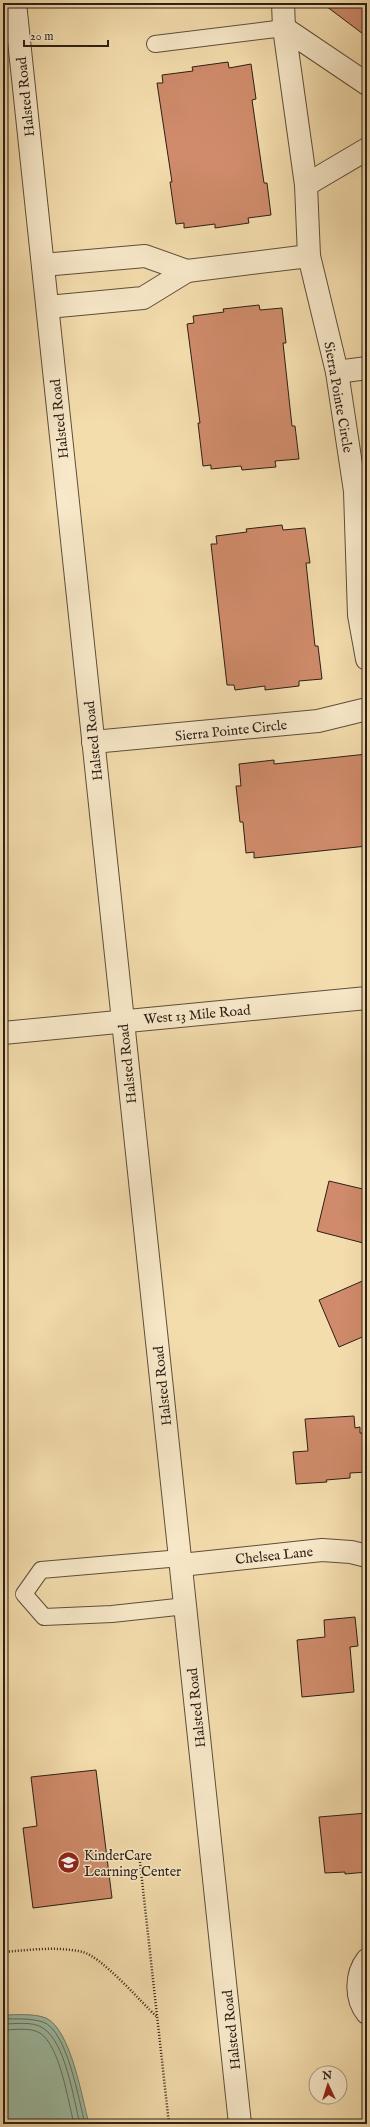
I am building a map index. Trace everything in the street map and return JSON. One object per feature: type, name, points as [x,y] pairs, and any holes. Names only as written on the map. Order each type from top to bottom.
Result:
[{"type":"street","name":"Halsted Road","points":[[15,3],[240,2124]]},
{"type":"street","name":"Sierra Pointe Circle","points":[[284,3],[284,28],[306,185],[309,256],[337,372],[355,491],[359,615],[367,659]]},
{"type":"street","points":[[284,28],[367,84]]},
{"type":"street","points":[[306,185],[367,149]]},
{"type":"street","points":[[43,266],[145,256],[186,271]]},
{"type":"street","points":[[48,308],[143,298],[186,271],[309,256]]},
{"type":"street","points":[[337,372],[367,368]]},
{"type":"street","name":"Sierra Pointe Circle","points":[[94,742],[318,721],[367,709]]},
{"type":"street","name":"West 13 Mile Road","points":[[3,1033],[367,998]]},
{"type":"street","name":"Chelsea Lane","points":[[181,1561],[322,1550],[351,1552],[367,1556]]},
{"type":"street","points":[[367,1960],[358,1978],[359,1994],[367,2013]]},
{"type":"lane","points":[[155,44],[284,28]]},
{"type":"lane","points":[[181,1561],[41,1570],[24,1594],[44,1617],[112,1614],[186,1606]]},
{"type":"path","points":[[140,1853],[156,2017],[169,2124]]},
{"type":"path","points":[[3,1952],[51,1949],[84,1952],[100,1962],[156,2017]]},
{"type":"water","points":[[3,2015],[36,2015],[46,2018],[55,2025],[69,2050],[79,2082],[89,2124],[3,2124]]},
{"type":"building","points":[[322,3],[367,3],[367,37]]},
{"type":"building","points":[[228,62],[229,68],[251,64],[256,99],[252,100],[264,183],[267,183],[271,215],[248,218],[249,223],[215,228],[215,224],[184,228],[184,223],[176,224],[170,182],[172,182],[157,83],[163,83],[162,75],[193,71],[192,67]]},
{"type":"building","points":[[259,305],[260,310],[282,308],[286,343],[283,343],[292,426],[295,426],[299,459],[275,461],[276,467],[242,470],[241,466],[211,469],[211,465],[203,466],[198,423],[200,423],[187,324],[194,323],[193,316],[224,312],[223,309]]},
{"type":"building","points":[[282,525],[283,530],[305,528],[310,563],[306,563],[315,646],[318,646],[322,679],[299,681],[299,686],[265,690],[265,686],[235,690],[234,685],[227,685],[211,544],[217,544],[216,536],[247,532],[246,529]]},
{"type":"building","points":[[367,754],[367,846],[254,858],[254,852],[246,853],[243,822],[240,822],[236,786],[241,786],[239,764],[274,760],[274,764]]},
{"type":"building","points":[[329,1181],[367,1190],[367,1244],[317,1231]]},
{"type":"building","points":[[367,1279],[367,1335],[339,1347],[319,1300]]},
{"type":"building","points":[[354,1416],[355,1428],[360,1427],[360,1433],[365,1433],[367,1472],[350,1473],[350,1478],[326,1480],[327,1482],[296,1484],[293,1452],[308,1451],[305,1419]]},
{"type":"building","points":[[355,1617],[358,1646],[350,1647],[354,1692],[302,1697],[297,1640],[325,1637],[324,1620]]},
{"type":"building","name":"KinderCare Learning Center","points":[[96,1770],[112,1898],[33,1908],[23,1828],[37,1826],[31,1777]]},
{"type":"building","points":[[367,1813],[367,1872],[345,1874],[345,1872],[325,1873],[319,1817]]},
{"type":"place","name":"KinderCare Learning Center","points":[[68,1863]]}]
